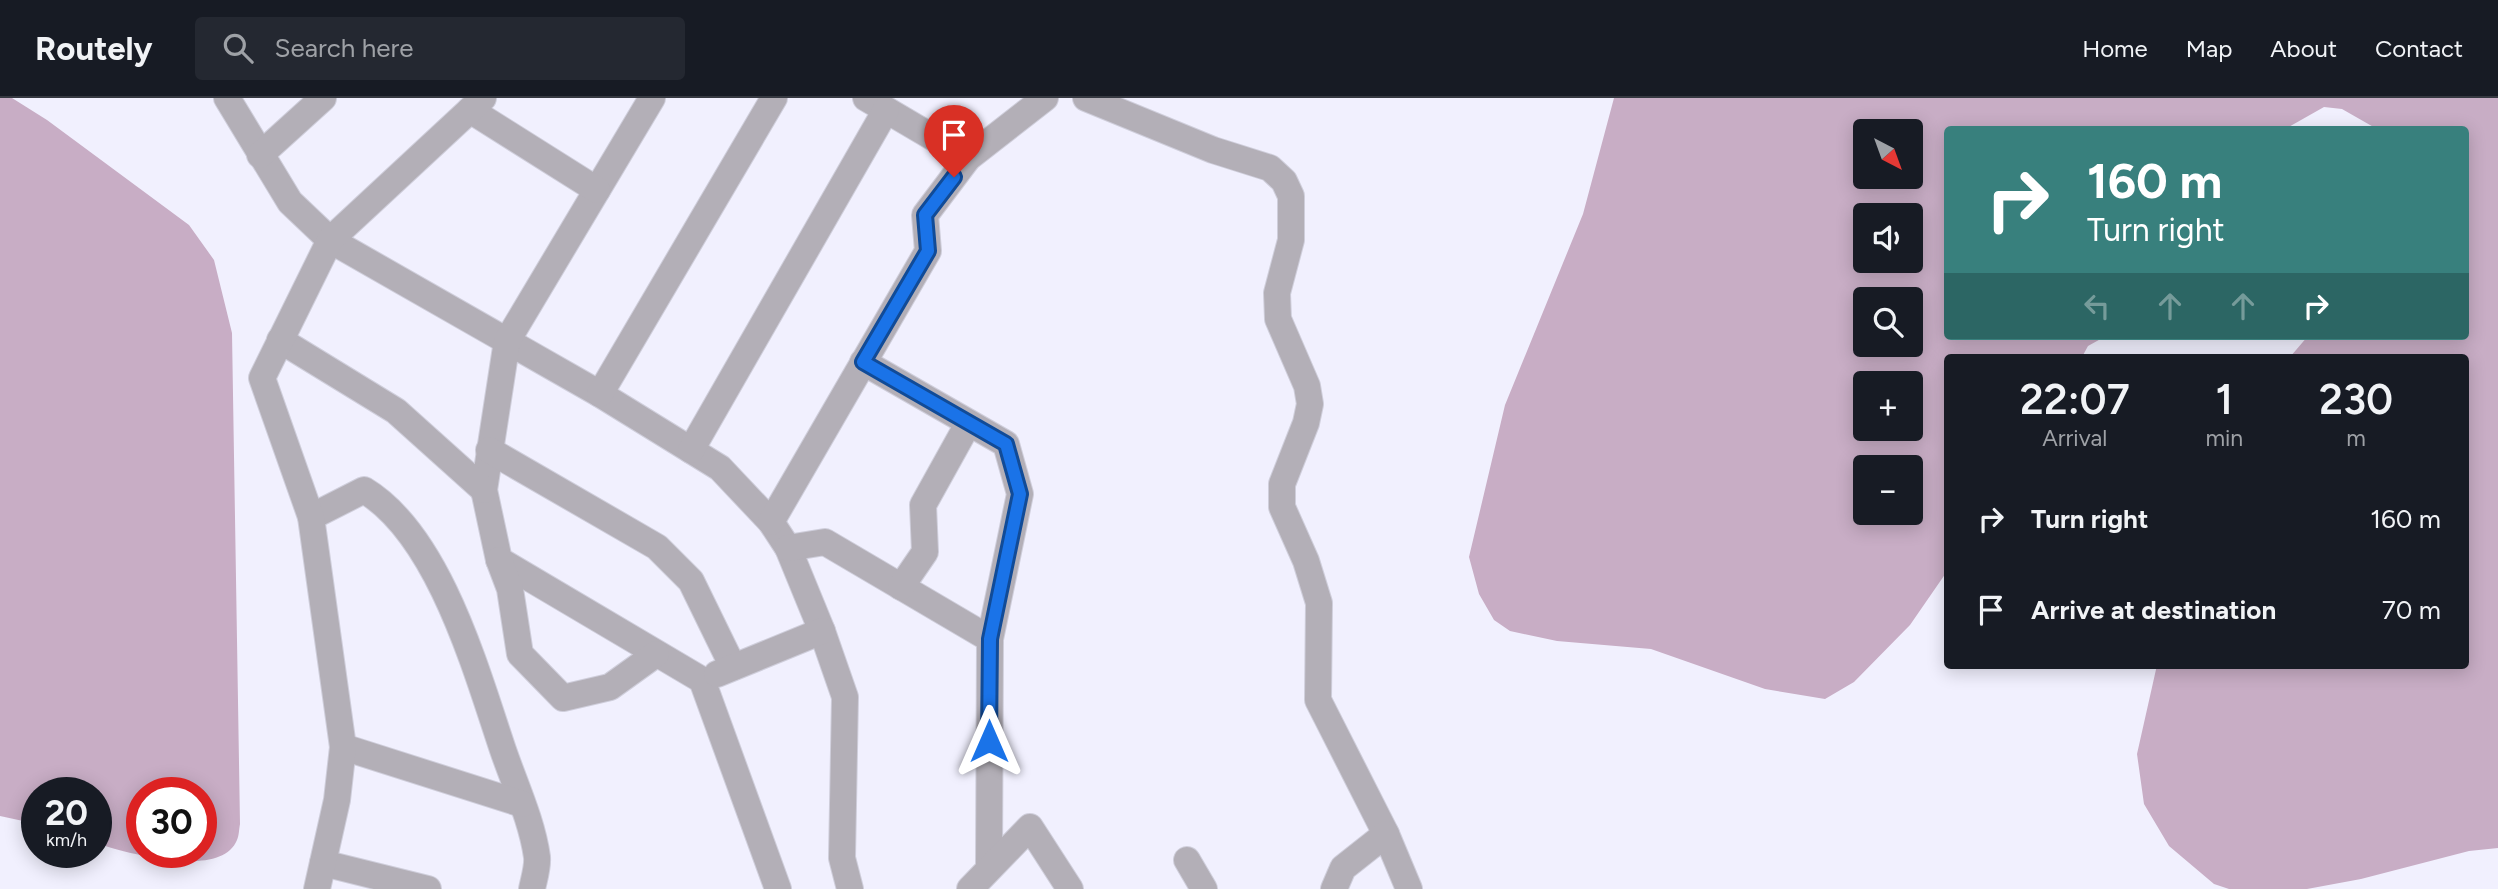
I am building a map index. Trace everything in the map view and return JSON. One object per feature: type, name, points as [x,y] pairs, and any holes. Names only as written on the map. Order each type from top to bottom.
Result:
[{"type":"street","points":[[227,98],[290,202],[330,240],[600,394],[720,468],[771,522],[788,548],[845,697],[842,858],[850,889]]},
{"type":"street","points":[[260,155],[323,98]]},
{"type":"street","points":[[652,98],[507,341],[484,490],[499,560],[510,589],[520,654],[563,698],[610,687],[656,654]]},
{"type":"street","points":[[600,394],[774,98]]},
{"type":"street","points":[[771,522],[928,251],[925,215],[968,158],[1045,98]]},
{"type":"street","points":[[1086,98],[1213,150],[1270,168],[1284,181],[1291,196],[1291,240],[1277,293],[1278,319],[1307,386],[1310,404],[1306,423],[1282,484],[1282,507],[1306,561],[1319,603],[1318,700],[1386,834],[1409,889]]},
{"type":"street","points":[[317,889],[337,800],[343,747],[311,517],[262,378],[330,240],[477,104],[597,190]]},
{"type":"street","points":[[691,450],[876,104],[968,158]]},
{"type":"street","points":[[280,340],[396,411],[484,490]]},
{"type":"street","points":[[863,362],[1006,444],[1020,494],[990,639],[989,867]]},
{"type":"street","points":[[901,587],[925,552],[923,505],[968,424]]},
{"type":"street","points":[[489,450],[657,547],[691,581],[733,667]]},
{"type":"street","points":[[311,517],[364,490],[386,503],[439,582],[474,661],[522,804],[537,860],[532,889]]},
{"type":"street","points":[[788,548],[825,542],[990,639]]},
{"type":"street","points":[[499,560],[702,680],[778,889]]},
{"type":"street","points":[[702,680],[822,631]]},
{"type":"street","points":[[343,747],[522,804]]},
{"type":"street","points":[[970,889],[1030,827],[1070,889]]},
{"type":"street","points":[[1334,889],[1343,868],[1386,834]]},
{"type":"street","points":[[1187,860],[1205,889]]},
{"type":"street","points":[[323,863],[428,889]]},
{"type":"shaded area","points":[[0,98],[12,98],[47,120],[189,225],[214,260],[232,333],[240,824],[237,840],[228,852],[217,857],[217,777],[126,777],[126,851],[112,848],[112,777],[21,777],[21,821],[0,816]]},
{"type":"shaded area","points":[[1614,98],[2498,98],[2498,848],[2469,851],[2361,879],[2307,889],[2229,889],[2214,884],[2169,846],[2144,804],[2137,754],[2156,669],[2469,669],[2469,354],[2293,354],[2305,340],[2469,340],[2469,126],[2372,126],[2342,109],[2324,107],[2290,126],[1944,126],[1944,340],[2099,340],[2088,346],[2084,354],[1944,354],[1944,576],[1910,625],[1854,682],[1825,699],[1765,689],[1651,649],[1557,641],[1510,631],[1494,620],[1479,594],[1469,557],[1505,405],[1583,214]]},
{"type":"route","points":[[954,177],[925,215],[928,251],[863,362],[1006,444],[1020,494],[990,639],[989,741]]}]
